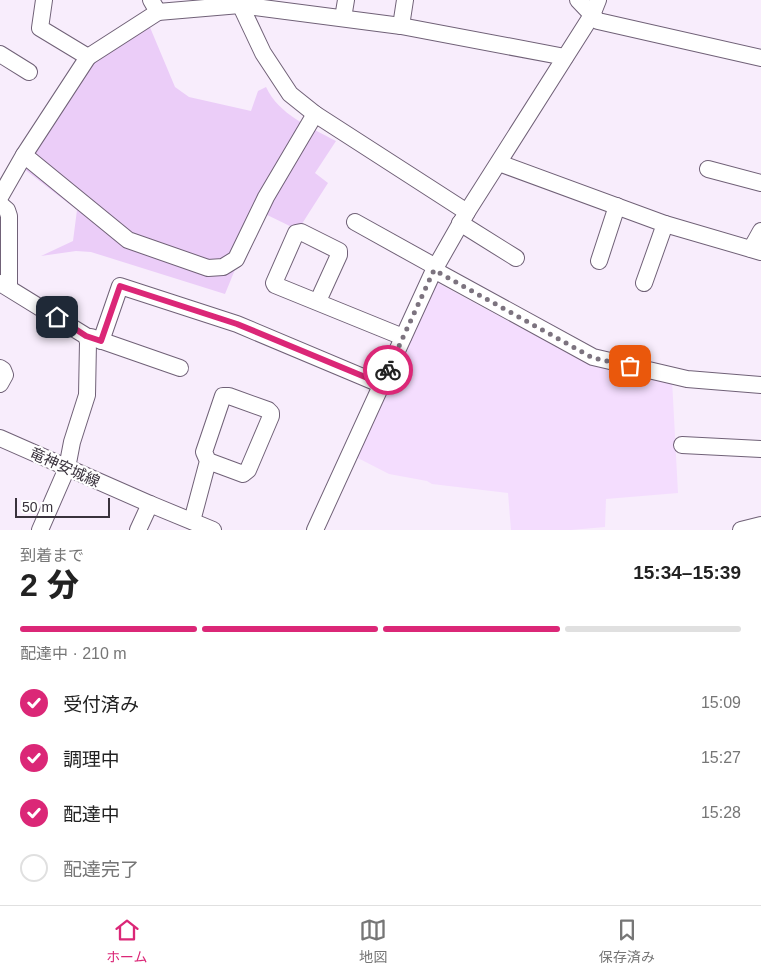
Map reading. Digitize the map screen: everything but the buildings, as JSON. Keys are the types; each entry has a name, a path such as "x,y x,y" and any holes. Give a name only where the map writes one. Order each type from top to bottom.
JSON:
{"street":[{"path":"44,0 40,28 88,58"},
{"path":"343,18 346,0"},
{"path":"401,26 405,0"},
{"path":"578,0 595,8"},
{"path":"239,3 263,53 290,94 315,114 464,217 516,258"},
{"path":"0,197 24,154 88,58 155,6 239,3 401,26 564,57"},
{"path":"315,530 435,268 464,217 595,8"},
{"path":"595,8 598,21 761,58"},
{"path":"0,54 29,72"},
{"path":"24,154 128,240 208,268 223,266 236,258 266,196 315,114"},
{"path":"498,163 665,224 756,251 761,231"},
{"path":"708,169 761,183"},
{"path":"0,204 7,210 10,216 4,285 94,338 180,368"},
{"path":"599,261 617,206"},
{"path":"355,222 593,358 687,378 761,385"},
{"path":"644,283 665,224"},
{"path":"318,301 339,255 339,251 301,232 296,233 274,283 275,285 402,337"},
{"path":"40,530 67,468 72,442 87,395 88,342 94,338 120,286 237,324 382,384"},
{"path":"0,368 5,374 0,384"},
{"path":"192,521 208,461 204,452 223,396 229,396 268,410 271,413 248,470 243,474 208,461"},
{"name":"竜神安城線","path":"0,438 213,530"},
{"path":"682,445 761,449"},
{"path":"138,530 150,504"},
{"path":"741,530 761,525"}],"shaded area":[{"path":"149,25 175,87 189,97 251,111 258,91 266,87 272,97 287,113 336,141 315,173 328,183 298,230 259,211 225,294 91,252 76,251 41,256 73,241 77,210 24,169 84,64"},
{"path":"434,281 564,351 601,367 672,380 678,493 606,499 605,527 571,530 511,530 508,493 432,484 427,481 389,474 352,455"}],"way so far":[{"path":"388,370 434,270 593,358 630,366"}],"route":[{"path":"57,317 86,336 101,341 120,286 237,324 382,384 388,370"}]}
